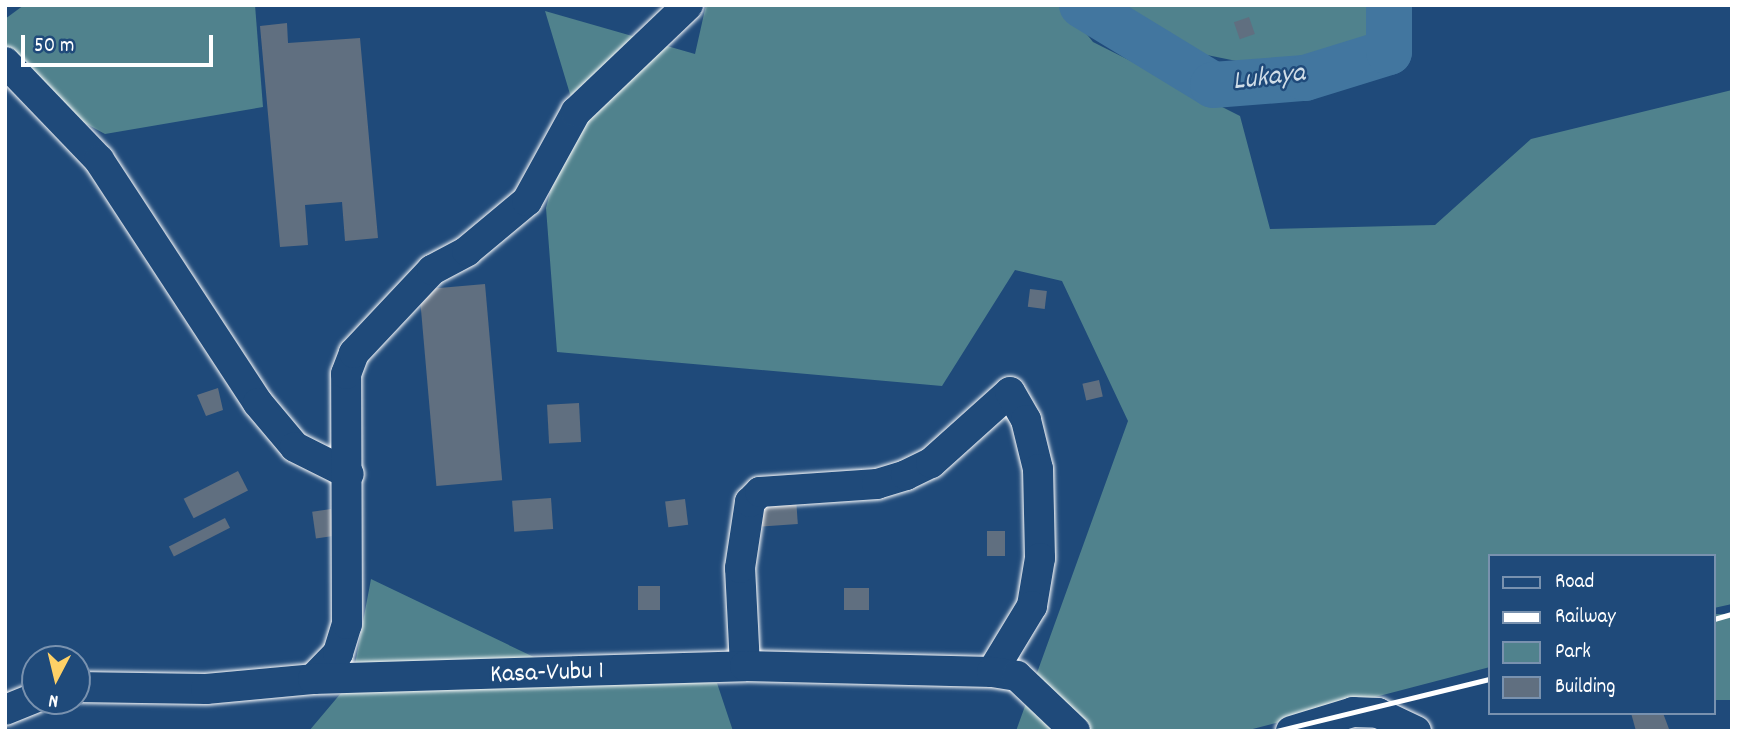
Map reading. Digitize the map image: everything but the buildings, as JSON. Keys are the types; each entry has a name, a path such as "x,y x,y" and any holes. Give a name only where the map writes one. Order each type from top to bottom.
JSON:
{"street":[{"path":"313,679 338,653 347,624 349,474 346,374 354,353 432,270 527,201 576,112 688,5"},
{"path":"5,62 99,160 258,403 295,447 349,474"},
{"path":"745,667 740,568 750,502 760,492 877,485 906,475 931,463 1010,392 1026,420 1038,469 1041,558 1032,607 1005,674 1075,731"},
{"name":"Kasa-Vubu 1","path":"91,687 206,689 313,679 745,667 1005,674"},
{"path":"1291,731 1353,712 1407,728"}],"green space":[{"path":"24,5 255,5 263,107 105,134 5,80 5,19"},
{"path":"706,5 1063,5 1093,42 1240,116 1270,229 1435,225 1531,139 1732,90 1732,604 1716,608 1716,554 1488,554 1488,668 1245,731 1016,731 1128,421 1062,281 1015,270 942,386 557,352 546,208 573,104 545,11 695,54"},
{"path":"1123,5 1381,5 1367,47 1328,64 1276,69 1202,54"},
{"path":"371,579 540,660 717,683 733,731 309,731 352,680"},
{"path":"1716,614 1732,614 1732,700 1716,700"}],"waterway":[{"name":"Lukaya","path":"1082,5 1213,85 1305,78 1389,52 1389,5"}],"railway":[{"path":"1716,618 1732,614"},
{"path":"1276,731 1488,679"}]}
